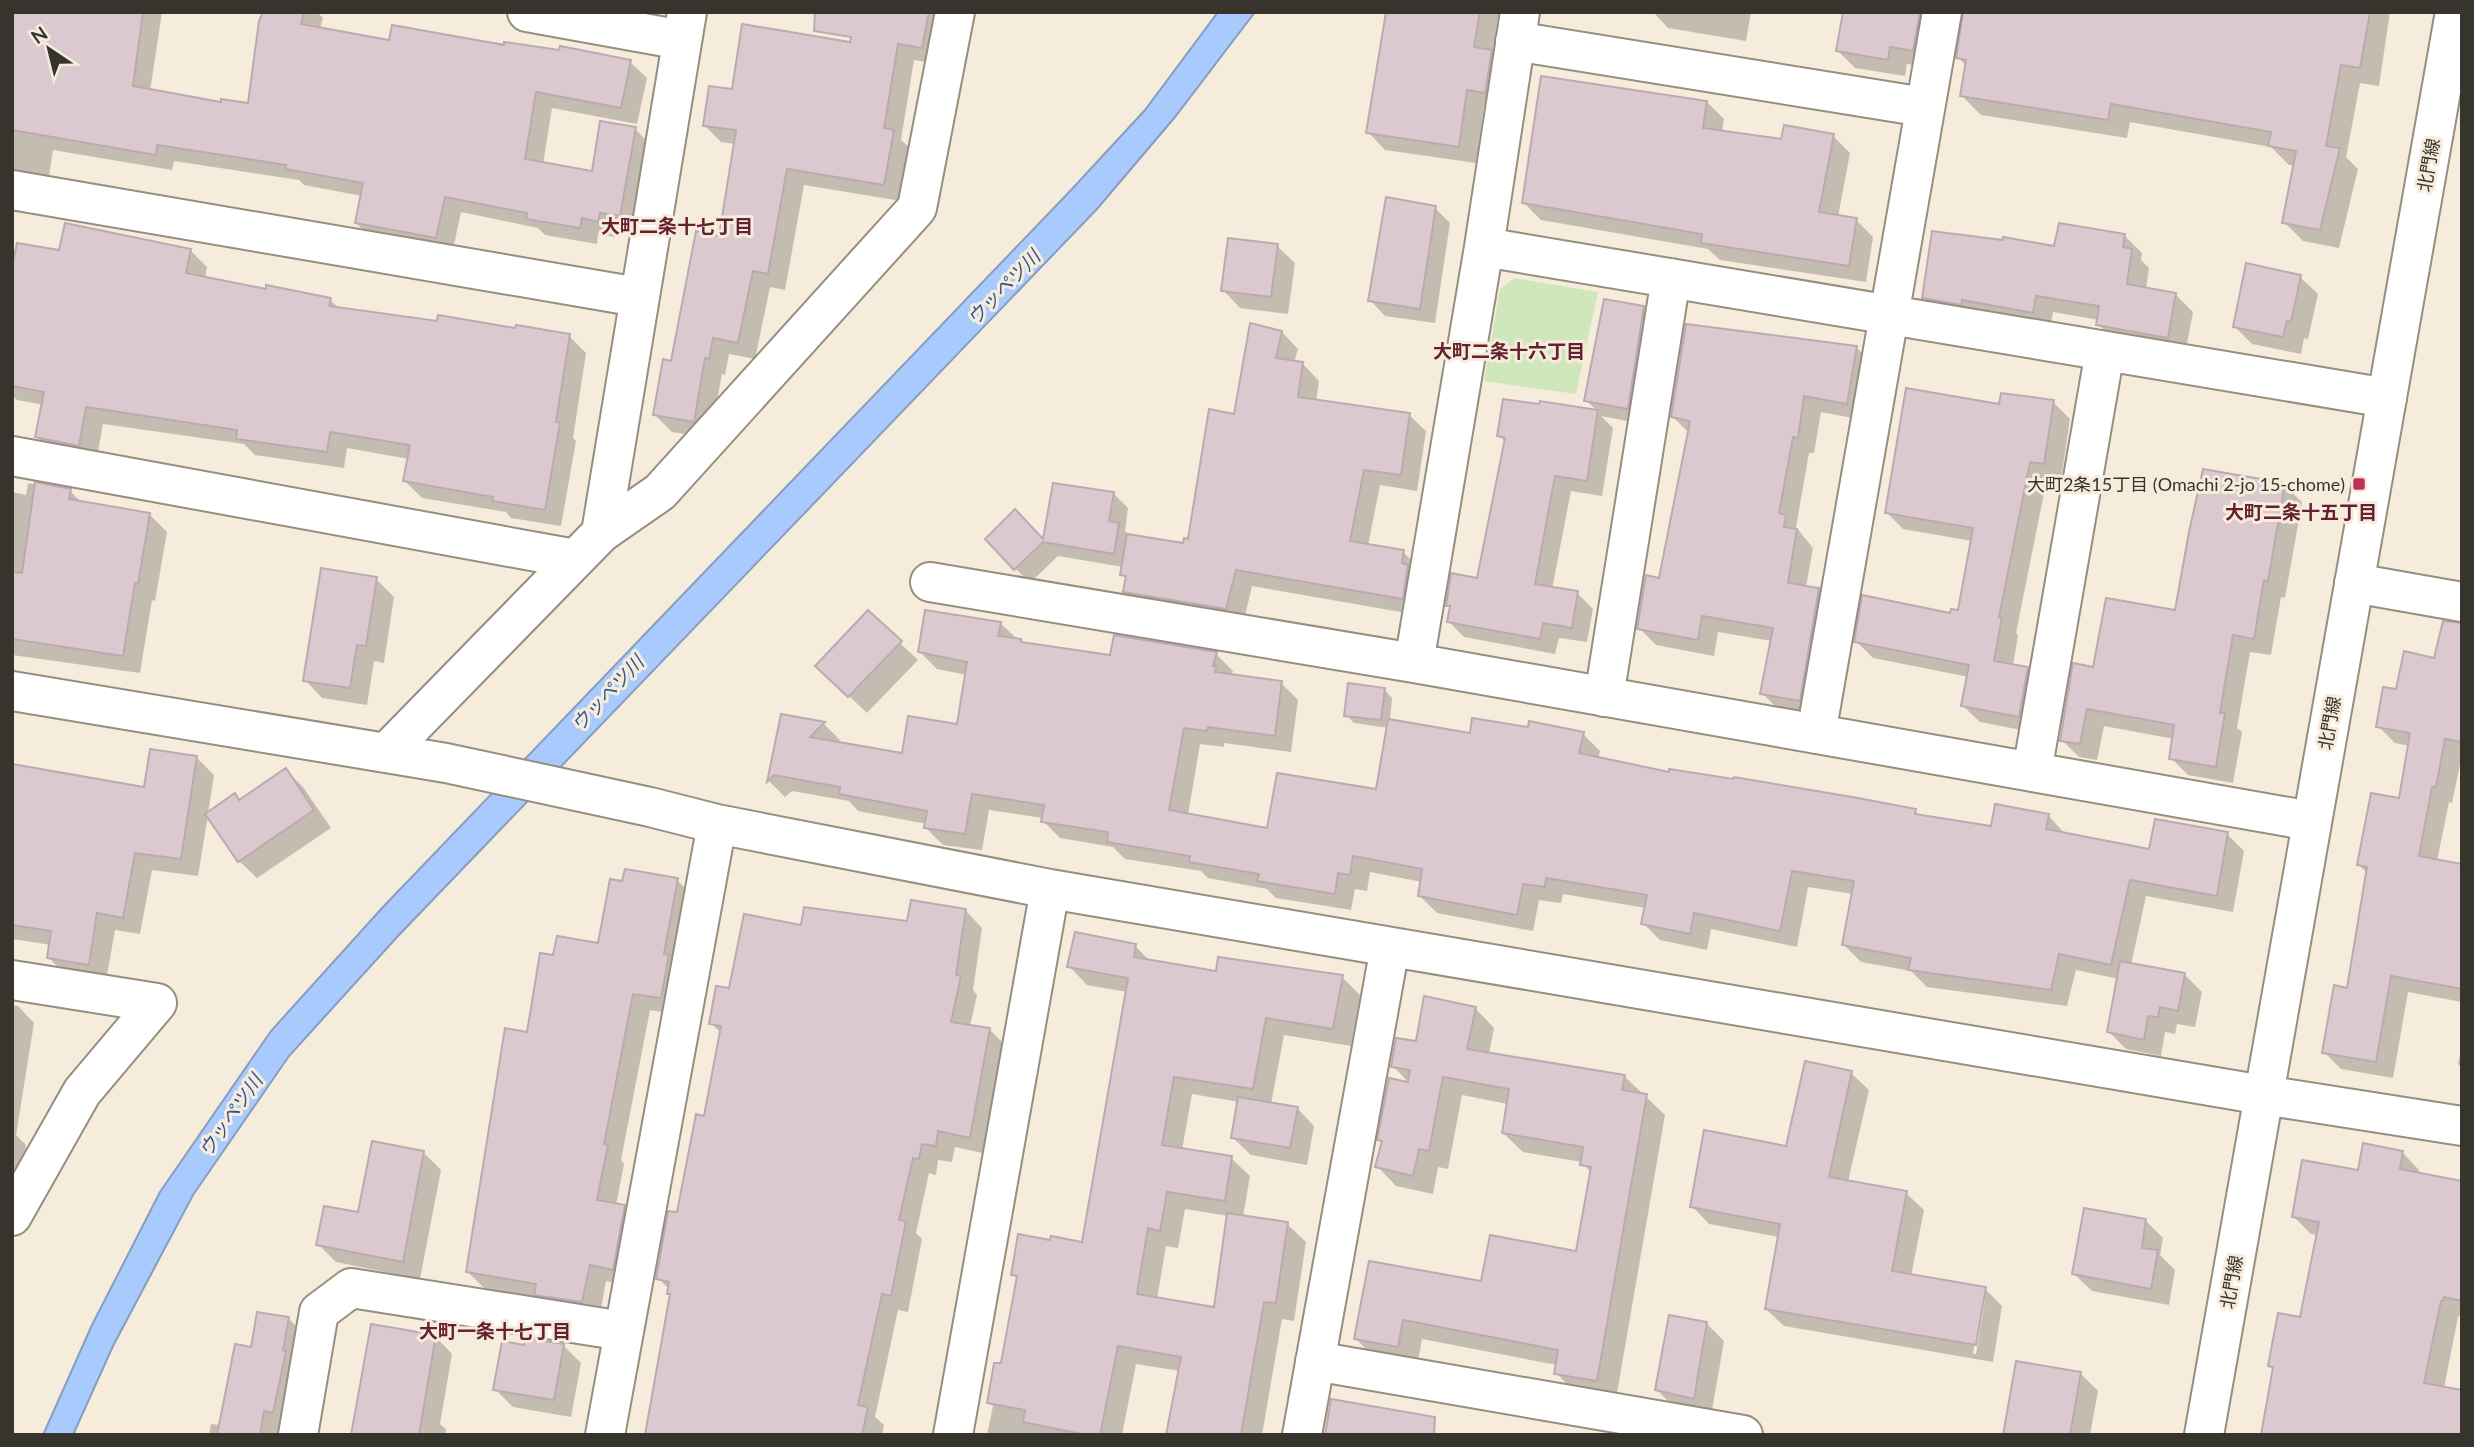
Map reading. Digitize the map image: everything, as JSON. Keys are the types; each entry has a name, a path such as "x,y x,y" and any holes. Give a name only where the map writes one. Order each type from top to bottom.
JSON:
{"street":[{"path":"527,12 685,26 638,297 588,546"},
{"path":"386,753 588,546 660,492 917,208 954,12"},
{"path":"1816,734 1942,12"},
{"name":"北門線","path":"2204,1435 2455,12"},
{"path":"1414,663 1518,26 1924,107"},
{"path":"12,190 638,297"},
{"path":"1484,247 2387,398"},
{"path":"1604,696 1671,278"},
{"path":"2032,772 2105,351"},
{"path":"12,456 588,546"},
{"path":"930,582 1414,663 2312,821"},
{"path":"2354,583 2462,602"},
{"path":"12,691 446,763 717,824 1050,889 2263,1095 2462,1126"},
{"path":"605,1435 717,824"},
{"path":"953,1435 1050,889"},
{"path":"1302,1435 1390,947"},
{"path":"12,979 157,1003 82,1092 12,1216"},
{"path":"298,1435 319,1312 351,1288 622,1331"},
{"path":"1315,1361 1743,1435"}],"green space":[{"path":"1514,278 1598,292 1576,394 1484,381 1500,289"}],"water":[{"name":"ウッペツ川","path":"1218,12 1255,12 1175,117 1097,209 398,936 289,1056 193,1195 113,1346 73,1435 43,1435 92,1325 160,1192 271,1031 383,907 1072,189 1145,110"}],"building":[{"path":"12,12 143,12 133,86 221,102 221,99 248,103 259,21 263,12 304,12 301,24 389,40 392,25 504,45 504,42 559,50 560,46 631,60 621,108 536,92 525,159 592,171 600,121 636,127 620,216 600,213 598,222 582,218 580,228 526,219 527,213 445,197 436,238 355,223 363,183 285,169 286,165 157,145 156,155 12,130"},
{"path":"815,12 929,12 922,48 898,44 884,128 894,130 884,185 787,169 768,274 753,271 738,343 713,338 709,359 705,358 694,422 653,415 663,359 671,361 696,231 719,236 736,130 703,126 709,86 732,89 742,24 850,42 851,37 814,31"},
{"path":"1386,12 1480,12 1474,47 1492,50 1485,93 1467,90 1459,147 1366,133"},
{"path":"1843,12 1920,12 1913,51 1890,47 1888,60 1836,51"},
{"path":"1963,12 2370,12 2360,68 2341,65 2326,146 2340,148 2320,230 2282,223 2296,151 2268,146 2271,132 2111,104 2108,120 1960,96 1966,60 1956,58"},
{"path":"1541,76 1707,101 1703,128 1781,139 1784,125 1834,134 1819,212 1857,218 1849,266 1701,243 1702,234 1522,203"},
{"path":"1386,197 1436,206 1420,309 1368,301"},
{"path":"65,223 191,249 186,273 266,289 266,285 331,298 329,306 437,321 438,315 570,334 556,422 560,423 545,510 492,501 493,497 403,481 410,445 330,432 327,452 236,439 237,430 86,407 79,446 35,437 44,392 12,386 12,267 17,243 59,250"},
{"path":"2059,223 2125,234 2123,247 2132,249 2127,284 2176,293 2168,338 2096,325 2099,306 2036,296 2033,313 1962,300 1961,305 1922,298 1932,231 2003,240 2003,237 2054,246"},
{"path":"1228,238 1278,244 1271,297 1221,291"},
{"path":"2246,263 2301,275 2291,322 2287,321 2283,337 2233,327"},
{"path":"1604,299 1644,306 1628,409 1584,401"},
{"path":"1250,323 1282,331 1276,358 1303,362 1298,397 1410,413 1401,475 1364,470 1350,541 1404,550 1402,563 1408,565 1403,599 1236,570 1226,609 1123,592 1126,576 1120,575 1127,534 1183,543 1184,538 1188,539 1209,409 1234,414"},
{"path":"1686,324 1857,346 1847,404 1804,396 1798,438 1793,437 1779,513 1786,515 1784,527 1797,529 1788,583 1819,588 1800,701 1760,694 1773,628 1702,616 1698,640 1637,629 1646,575 1659,578 1690,421 1671,417"},
{"path":"1906,388 1999,404 2001,393 2054,400 2044,464 2030,462 1999,617 2002,617 1994,661 2028,667 2019,717 1961,706 1969,665 1854,642 1862,595 1950,613 1951,609 1958,610 1973,528 1885,513"},
{"path":"1503,399 1539,404 1540,401 1598,410 1587,481 1555,476 1535,584 1578,591 1572,628 1543,623 1540,639 1447,622 1450,606 1446,606 1451,573 1477,578 1505,438 1497,436"},
{"path":"2203,469 2285,483 2268,581 2264,580 2254,639 2233,635 2220,713 2225,713 2216,767 2169,759 2174,725 2087,709 2080,744 2060,741 2073,663 2093,667 2106,598 2175,610"},
{"path":"35,482 71,489 69,499 150,513 123,656 12,639 12,572 22,573"},
{"path":"1053,483 1114,492 1109,521 1119,523 1114,554 1043,542 1014,570 985,539 1015,509 1043,539"},
{"path":"321,568 377,577 366,646 357,645 350,688 303,681"},
{"path":"868,610 902,641 848,697 815,666"},
{"path":"925,610 1001,622 998,636 1021,639 1021,642 1110,655 1114,635 1217,652 1213,666 1216,666 1215,672 1282,681 1275,736 1208,727 1207,731 1184,728 1169,810 1267,828 1277,773 1376,789 1388,719 1470,733 1472,718 1528,727 1529,721 1584,732 1579,753 1669,772 1669,769 1733,779 1734,777 1858,798 1916,809 1915,814 1991,826 1995,804 2049,814 2046,829 2149,849 2155,819 2228,832 2217,896 2130,880 2111,965 2059,954 2051,990 1908,970 1911,958 1842,945 1854,881 1792,871 1780,931 1694,913 1690,934 1641,924 1647,895 1546,878 1545,887 1523,884 1517,915 1418,896 1422,869 1353,856 1350,875 1338,873 1335,894 1257,881 1259,874 1189,862 1190,856 1107,842 1108,832 1041,822 1044,805 972,794 965,834 924,828 927,811 839,794 840,787 774,775 767,782 781,714 825,722 810,737 902,753 908,716 957,724 967,662 918,652"},
{"path":"2443,621 2462,623 2462,742 2445,739 2436,787 2432,787 2419,856 2462,864 2462,989 2391,976 2376,1062 2322,1053 2334,985 2347,988 2367,867 2357,865 2371,793 2399,798 2410,733 2376,727 2383,687 2396,689 2404,651 2434,658"},
{"path":"1348,683 1385,688 1381,720 1344,716"},
{"path":"150,749 197,756 181,859 135,853 123,918 97,913 89,965 47,958 51,931 12,925 12,764 144,787"},
{"path":"286,768 314,810 238,862 205,814 235,793 239,800"},
{"path":"625,869 678,878 664,954 669,955 661,998 633,994 604,1144 608,1145 597,1200 625,1205 613,1270 590,1265 582,1302 534,1295 536,1284 466,1272 505,1028 527,1032 540,953 553,955 557,936 598,943 610,879 622,881"},
{"path":"911,900 966,909 956,975 961,976 951,1022 990,1028 970,1138 938,1131 936,1146 922,1144 919,1159 913,1158 899,1220 906,1221 891,1296 882,1294 858,1405 868,1407 862,1435 645,1435 670,1294 667,1294 669,1282 656,1279 668,1211 677,1212 696,1114 704,1116 721,1026 709,1024 716,986 729,988 744,914 801,925 804,907 907,921"},
{"path":"1075,932 1136,944 1134,957 1216,971 1218,957 1343,975 1333,1029 1266,1018 1253,1089 1174,1077 1162,1145 1232,1156 1225,1201 1167,1192 1160,1231 1148,1228 1137,1294 1214,1307 1227,1213 1288,1222 1276,1303 1264,1302 1241,1435 1166,1435 1181,1357 1118,1346 1100,1435 1086,1435 1023,1422 1025,1410 987,1403 994,1363 1001,1363 1017,1276 1011,1275 1018,1234 1050,1240 1051,1236 1082,1242 1128,978 1067,967"},
{"path":"2120,961 2185,973 2178,1011 2160,1007 2158,1017 2148,1016 2144,1040 2107,1032"},
{"path":"1424,996 1476,1007 1467,1049 1625,1075 1622,1090 1647,1094 1597,1381 1554,1374 1558,1350 1403,1320 1398,1347 1354,1339 1369,1261 1481,1281 1490,1235 1576,1251 1591,1167 1580,1165 1583,1147 1502,1133 1509,1089 1443,1077 1429,1151 1419,1149 1413,1176 1375,1167 1382,1141 1377,1140 1389,1078 1408,1082 1410,1070 1391,1067 1396,1038 1416,1041"},
{"path":"1805,1061 1852,1071 1829,1177 1907,1191 1892,1271 1986,1287 1976,1345 1765,1309 1780,1224 1690,1207 1704,1130 1786,1146"},
{"path":"1238,1097 1298,1107 1290,1148 1231,1138"},
{"path":"372,1141 424,1151 403,1262 316,1245 324,1206 358,1212"},
{"path":"2363,1143 2403,1151 2400,1169 2462,1181 2462,1301 2444,1297 2441,1301 2424,1383 2462,1390 2462,1435 2261,1435 2273,1367 2268,1366 2278,1313 2300,1317 2319,1222 2292,1217 2302,1160 2358,1170"},
{"path":"2084,1208 2146,1219 2142,1248 2158,1250 2151,1289 2072,1274"},
{"path":"257,1312 289,1317 283,1350 286,1351 273,1413 264,1411 260,1435 217,1435 235,1344 251,1347"},
{"path":"1669,1315 1707,1322 1694,1399 1655,1390"},
{"path":"371,1324 436,1335 419,1435 351,1435"},
{"path":"525,1338 564,1344 554,1400 493,1390 502,1341 524,1345"},
{"path":"2016,1361 2081,1372 2070,1435 2003,1435"},
{"path":"1331,1399 1435,1417 1434,1435 1325,1435"}],"place":[{"name":"大町2条15丁目 (Omachi 2-jo 15-chome)","path":"2359,484"}],"district":[{"name":"大町二条十七丁目","path":"677,225"},
{"name":"大町二条十六丁目","path":"1509,350"},
{"name":"大町二条十五丁目","path":"2301,511"},
{"name":"大町一条十七丁目","path":"495,1330"}]}
